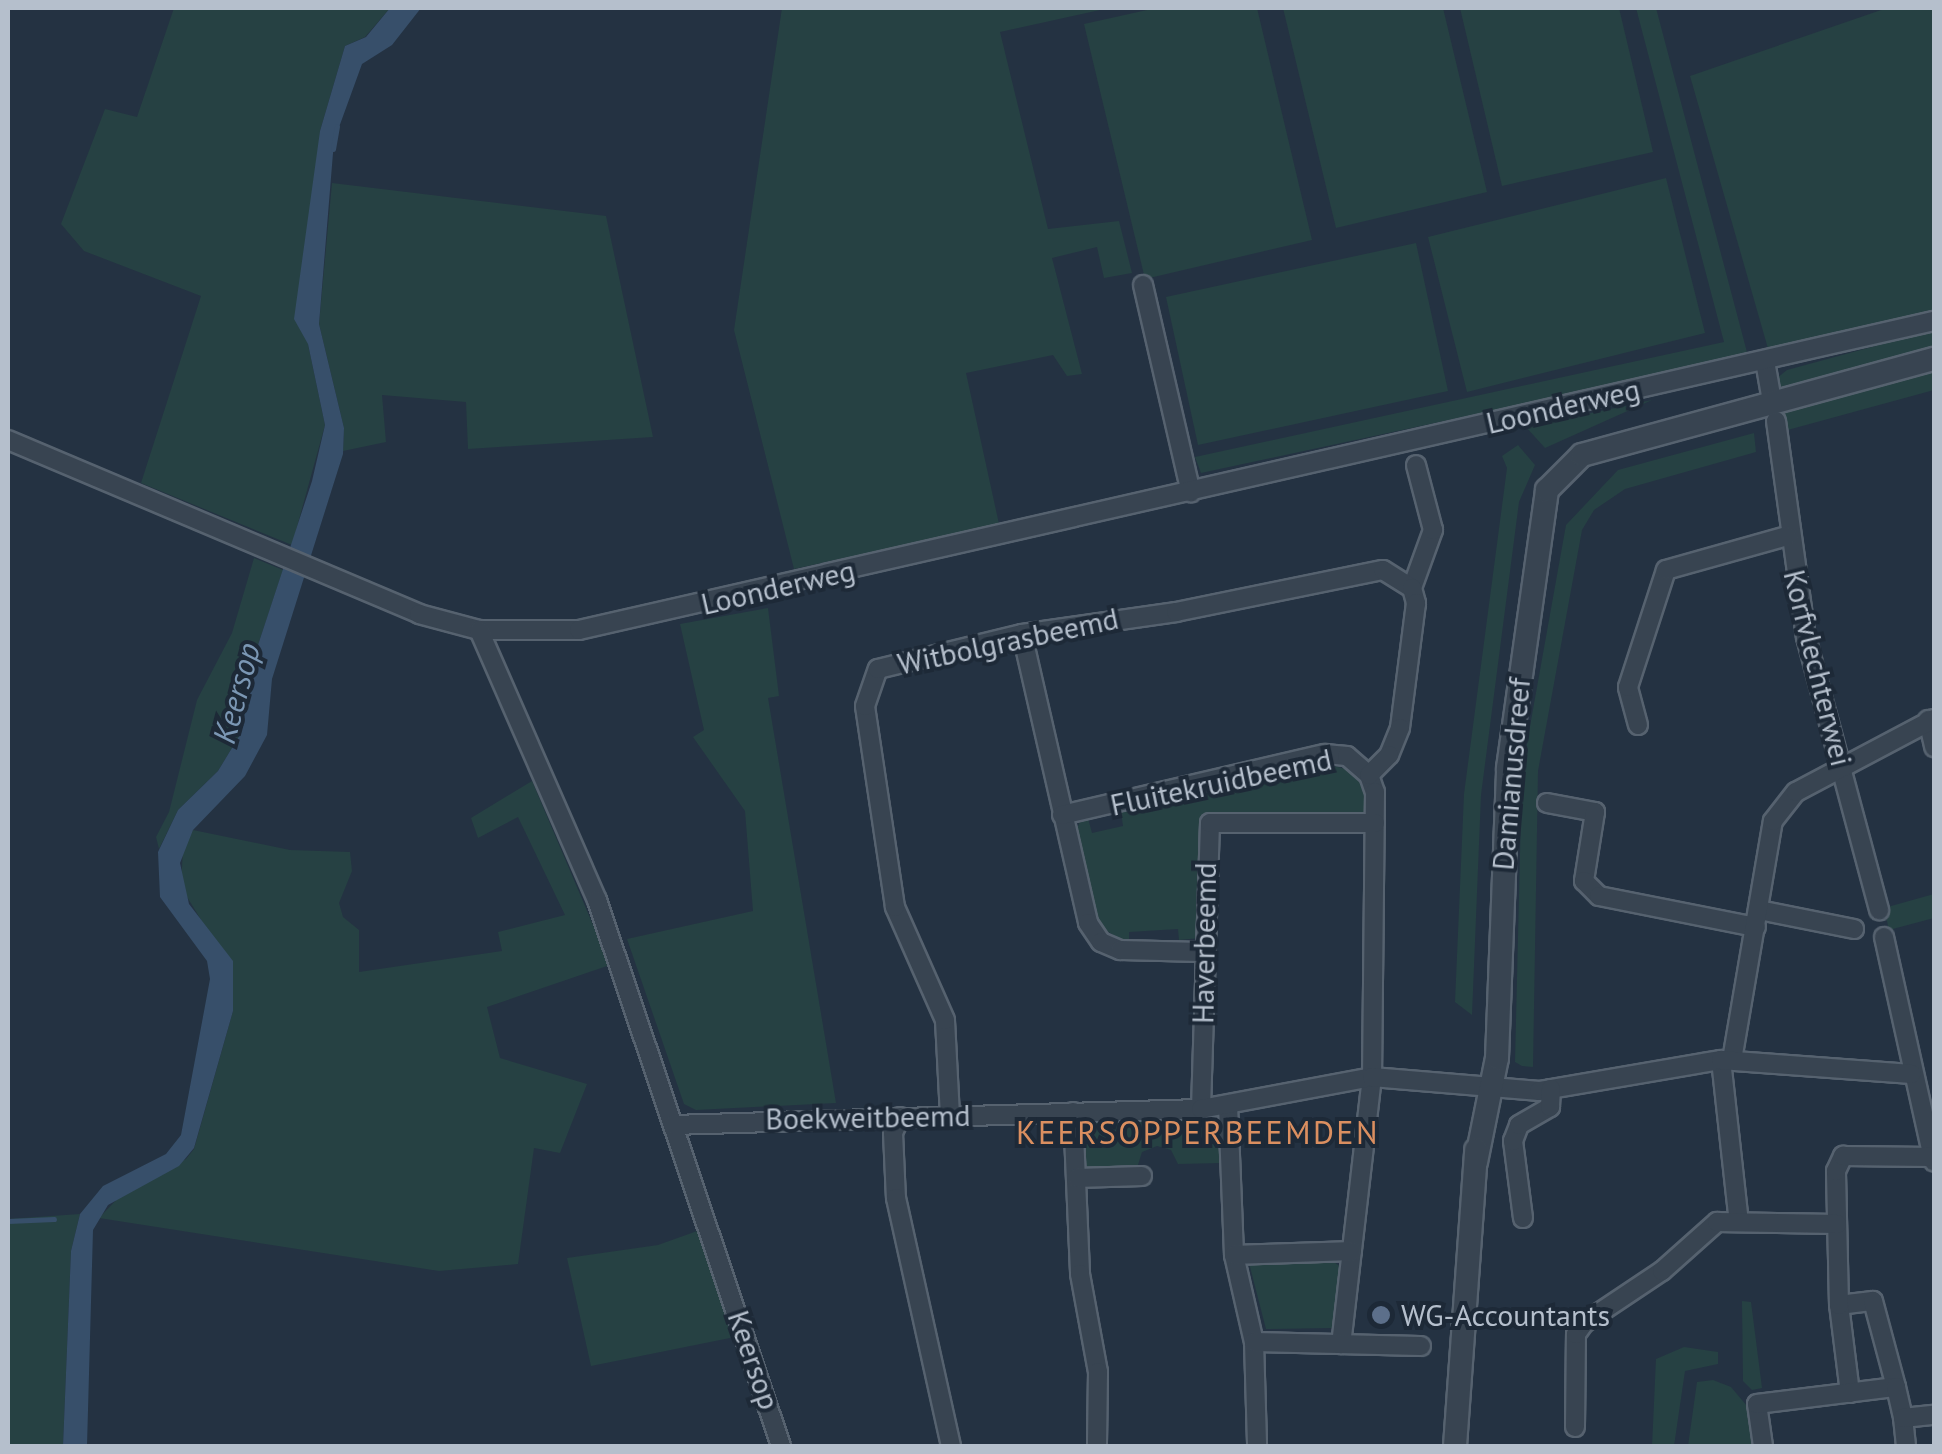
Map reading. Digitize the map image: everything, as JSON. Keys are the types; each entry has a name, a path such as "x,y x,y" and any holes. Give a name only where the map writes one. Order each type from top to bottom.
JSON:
{"street":[{"path":"1143,285 1191,493"},
{"name":"Loonderweg","path":"478,630 579,630 1934,320"},
{"name":"Damianusdreef","path":"1455,1446 1476,1162 1496,1030 1508,768 1544,520 1600,452 1774,411 1934,359"},
{"name":"Korfvlechterwei","path":"1765,361 1787,536 1806,637 1879,910"},
{"path":"8,440 316,573 478,630"},
{"path":"1369,775 1389,754 1400,728 1416,603 1412,588 1432,530 1416,465"},
{"path":"1638,725 1628,688 1666,570 1787,536"},
{"name":"Witbolgrasbeemd","path":"950,1116 945,1020 895,907 865,706 878,669 1022,634 1176,612 1360,572 1383,570 1412,588"},
{"name":"Keersop","path":"478,630 597,900 781,1446"},
{"path":"1022,634 1088,924 1101,942 1120,950 1202,952"},
{"path":"1740,1222 1726,1060 1774,821 1796,792 1931,719 1934,747"},
{"name":"Fluitekruidbeemd","path":"1062,815 1325,754 1348,756 1369,775 1375,823 1372,1076 1341,1344"},
{"path":"1547,804 1595,812 1584,881 1598,896 1854,929"},
{"name":"Haverbeemd","path":"1201,1108 1202,952 1210,823 1375,823"},
{"path":"1850,1393 1839,1305 1836,1171 1843,1156 1934,1160 1928,1102 1912,1074 1884,937"},
{"name":"Boekweitbeemd","path":"673,1125 1201,1108 1228,1106 1372,1076 1486,1087 1550,1088 1726,1060 1912,1074"},
{"path":"1523,1218 1513,1142 1519,1125 1550,1106 1550,1088"},
{"path":"1228,1106 1234,1256 1254,1342 1257,1446"},
{"path":"1073,1112 1080,1274 1098,1372 1098,1446"},
{"path":"900,1116 893,1132 896,1198 951,1446"},
{"path":"1077,1178 1142,1176"},
{"path":"1576,1427 1576,1334 1584,1323 1662,1271 1717,1222 1837,1224"},
{"path":"1234,1256 1352,1251"},
{"path":"1839,1305 1874,1301 1903,1418 1906,1446"},
{"path":"1254,1342 1421,1346"},
{"path":"1763,1446 1757,1404 1896,1387"},
{"path":"1903,1418 1934,1415"}],"green space":[{"path":"174,8 390,8 365,37 345,46 320,131 308,344 325,425 292,545 141,483 201,296 84,251 61,224 105,109 137,117"},
{"path":"782,8 1109,8 1000,32 1048,229 1119,221 1132,273 1104,278 1097,247 1052,258 1082,374 1067,376 1053,355 966,373 999,524 794,569 734,330"},
{"path":"1156,8 1257,8 1312,240 1145,279 1084,24"},
{"path":"1283,8 1443,8 1487,192 1336,228"},
{"path":"1460,8 1619,8 1653,152 1502,186"},
{"path":"1636,8 1656,8 1748,356 1201,473 1195,457 1724,342"},
{"path":"1887,8 1934,8 1934,311 1769,352 1690,76"},
{"path":"1666,178 1705,333 1467,392 1428,237"},
{"path":"332,183 606,216 653,437 468,449 466,402 382,395 386,442 343,451 344,428 319,324"},
{"path":"1416,243 1448,391 1198,445 1166,297"},
{"path":"1934,330 1934,349 1778,389 1777,378 1787,370"},
{"path":"1934,368 1934,390 1784,431 1781,410"},
{"path":"1652,400 1545,448 1526,427"},
{"path":"1754,433 1756,452 1625,489 1594,510 1582,530 1538,771 1533,1067 1522,1066 1515,1062 1522,771 1566,525 1618,470"},
{"path":"1518,445 1535,465 1519,502 1481,795 1472,1015 1455,1002 1464,794 1507,468 1502,456"},
{"path":"254,558 283,570 258,645 241,733 218,771 178,810 159,849 156,837 169,812 197,700 232,633"},
{"path":"768,608 779,696 768,698 836,1103 696,1110 684,1104 627,939 753,911 745,811 693,737 704,730 680,624"},
{"path":"1326,764 1354,771 1362,781 1368,793 1365,816 1204,818 1196,920 1200,938 1179,940 1178,929 1129,932 1129,944 1100,927 1076,831 1081,819 1088,818 1092,833 1123,826 1121,812"},
{"path":"532,781 610,965 487,1007 500,1058 587,1084 560,1153 534,1148 518,1264 439,1271 99,1218 121,1195 186,1159 194,1149 233,1011 203,923 181,887 183,848 193,830 290,850 350,852 352,871 339,903 343,917 359,930 359,972 502,951 498,932 565,915 518,817 478,838 471,818"},
{"path":"1934,894 1934,918 1889,930 1884,908"},
{"path":"1212,1114 1221,1128 1222,1163 1178,1164 1171,1150 1157,1146 1142,1152 1137,1168 1086,1167 1086,1119"},
{"path":"80,1214 71,1251 63,1446 8,1446 8,1219"},
{"path":"700,1230 735,1337 591,1366 567,1258 658,1245"},
{"path":"1330,1259 1342,1268 1334,1328 1266,1329 1249,1263"},
{"path":"1742,1301 1751,1302 1762,1388 1752,1390 1743,1381"},
{"path":"1684,1347 1718,1352 1718,1364 1685,1371 1674,1446 1652,1446 1656,1359"},
{"path":"1713,1380 1731,1387 1747,1406 1753,1446 1688,1446 1697,1382"}],"water":[{"path":"390,8 421,8 392,45 362,64 334,141 319,324 344,428 343,454 272,679 267,735 245,776 193,830 180,863 189,904 233,961 233,1011 194,1148 179,1166 108,1205 93,1230 87,1446 63,1446 71,1251 80,1214 103,1186 166,1154 181,1135 210,979 207,961 160,897 158,852 178,810 218,771 241,733 258,645 312,481 325,425 308,344 294,319 320,131 345,46 366,37"}],"waterway":[{"name":"Keersop","path":"333,149 337,126"},
{"path":"8,1221 54,1219"}],"place":[{"name":"WG-Accountants","path":"1381,1315"}],"district":[{"name":"KEERSOPPERBEEMDEN","path":"1198,1132"}]}
